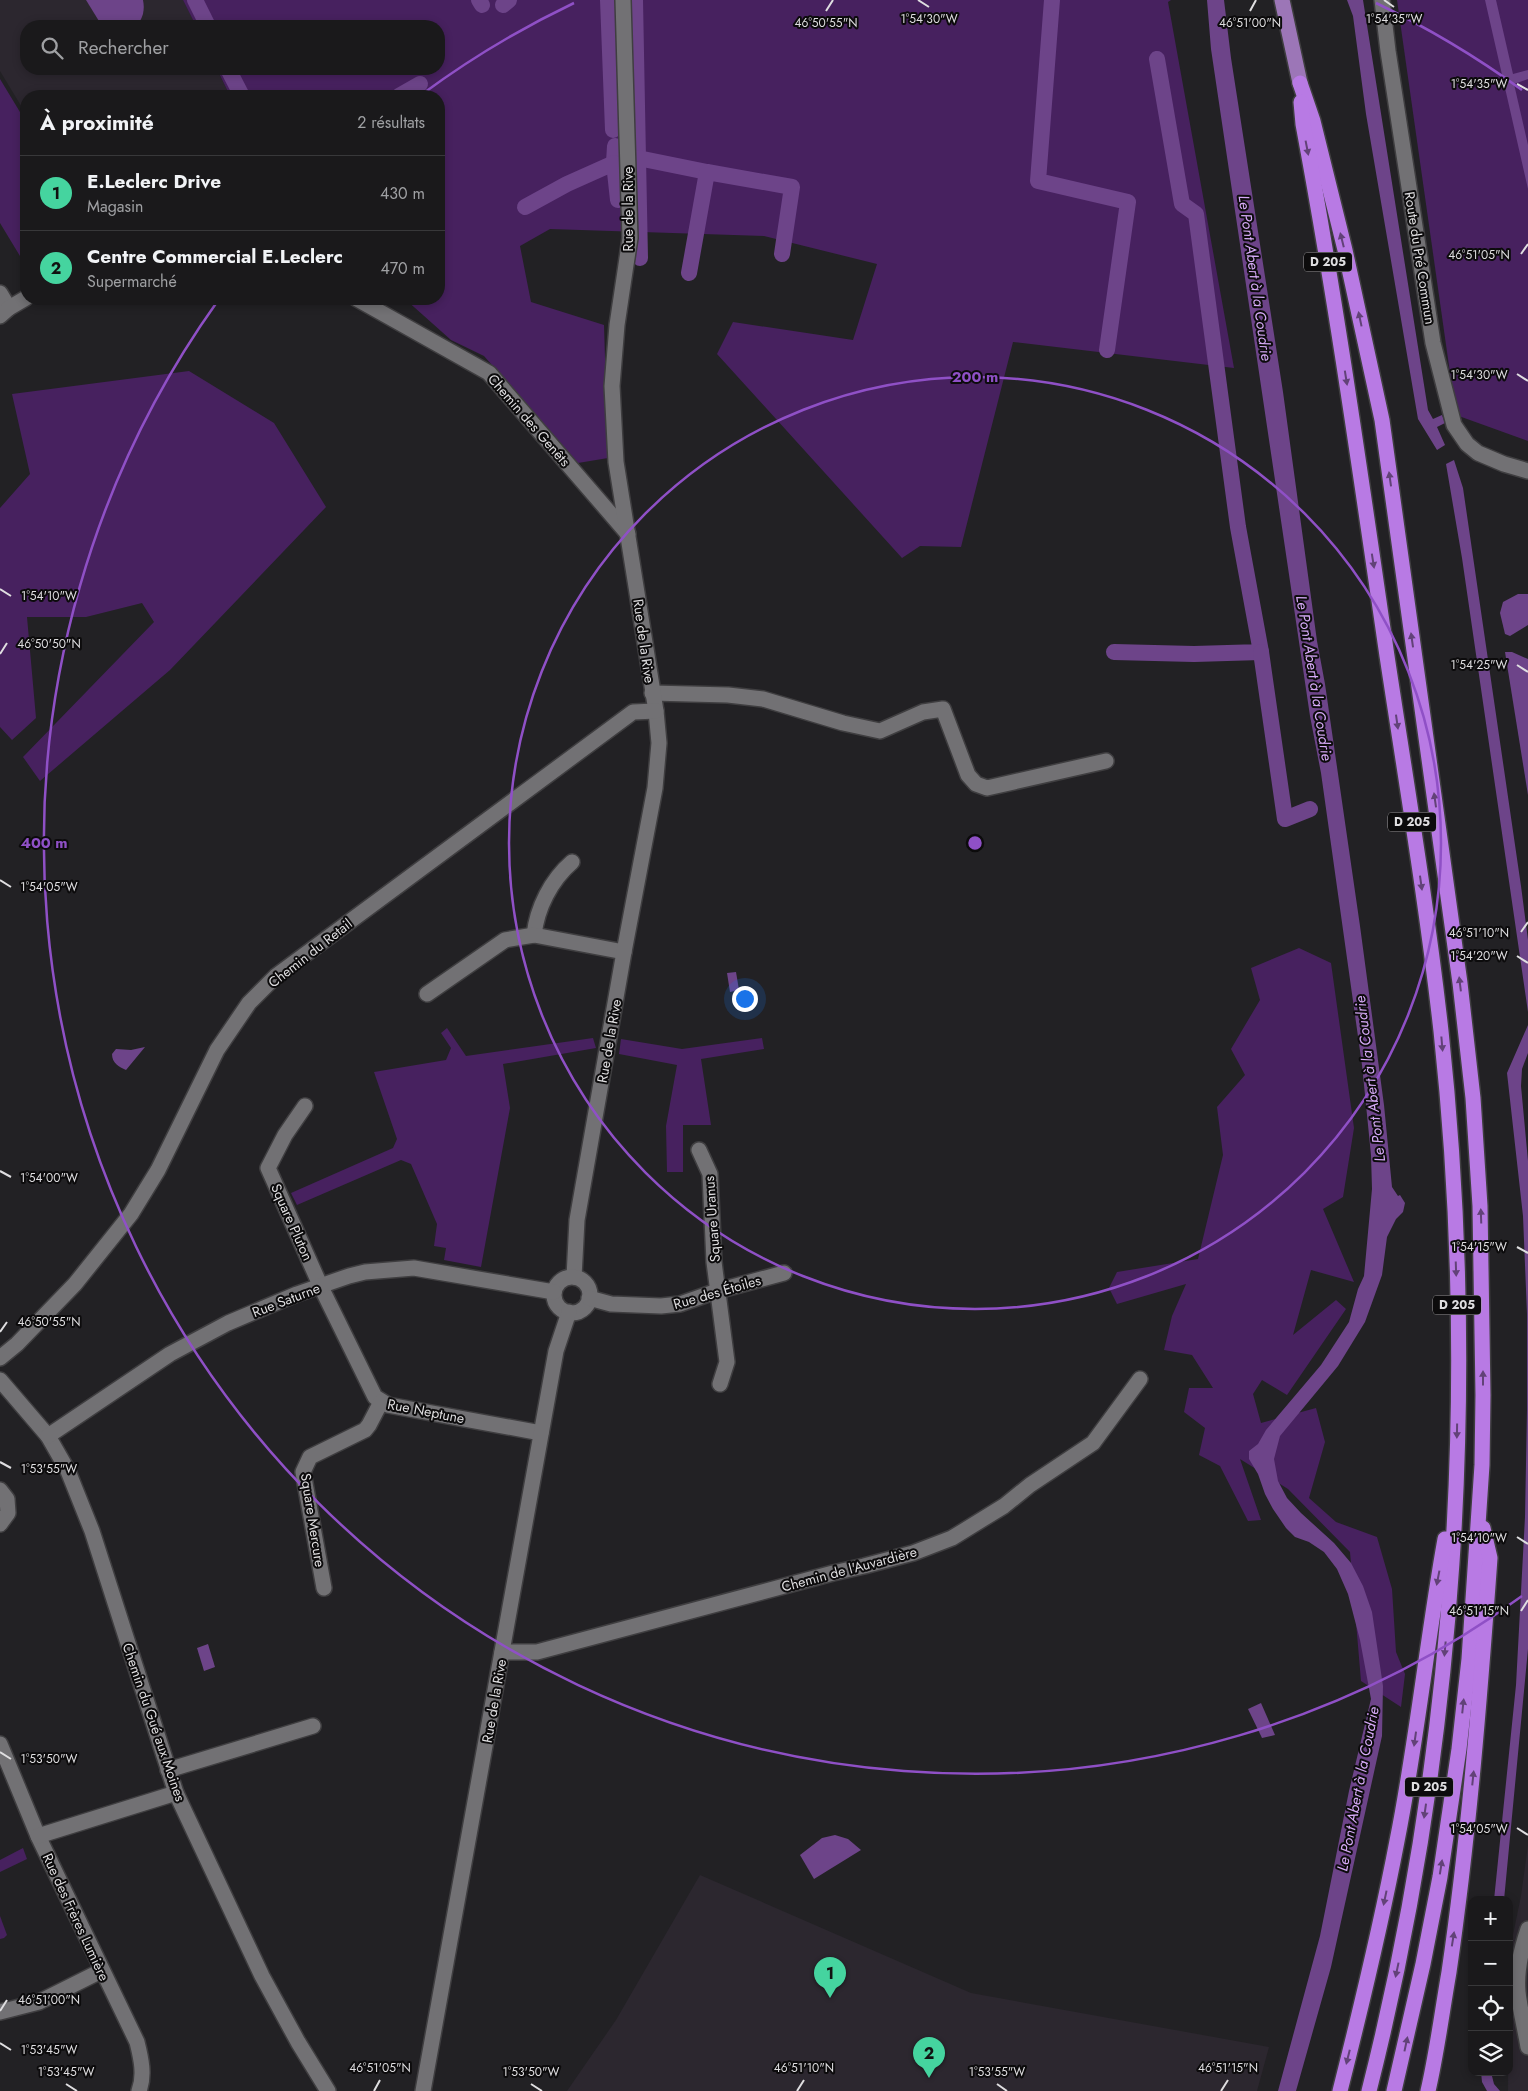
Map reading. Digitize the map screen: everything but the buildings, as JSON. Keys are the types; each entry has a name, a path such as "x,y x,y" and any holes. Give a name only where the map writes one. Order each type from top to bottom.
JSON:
{"highway":[{"name":"D 205","path":"1300,83 1302,124 1328,257 1423,898 1441,1032 1450,1142 1457,1290 1456,1478 1444,1657 1426,1806 1399,1960 1369,2091"},
{"name":"D 205","path":"1300,83 1313,121 1345,250 1382,420 1460,983 1473,1098 1480,1206 1483,1395 1479,1514 1469,1658 1449,1817 1423,1964 1394,2091"},
{"path":"1340,2091 1367,1983 1397,1840 1414,1746 1433,1603 1456,1478"},
{"path":"1428,2091 1435,2060 1457,1917 1475,1757 1490,1558 1479,1514"}],"main road":[{"name":"D 205","path":"1282,0 1300,83"}],"street":[{"name":"Rue de la Rive","path":"574,1277 577,1220 655,788 659,743 656,710 616,462 612,386 617,325 630,238 623,0"},
{"name":"Route du Pré Commun","path":"1382,0 1388,51 1433,343 1449,408 1460,435 1478,453 1504,464 1528,470"},
{"path":"0,294 4,312 20,302"},
{"name":"Chemin des Genêts","path":"368,305 489,373 628,535"},
{"path":"652,693 728,695 763,699 843,723 880,730 923,712 943,709 968,774 976,784 987,788 1106,761"},
{"name":"Chemin du Retail","path":"0,1358 17,1344 75,1284 131,1214 158,1170 217,1050 249,1003 276,976 633,712 656,710"},
{"path":"534,935 536,916 559,873 572,862"},
{"path":"427,994 505,940 534,935 624,952"},
{"name":"Square Pluton","path":"305,1106 285,1135 268,1168 321,1287"},
{"name":"Square Uranus","path":"699,1150 710,1174 714,1262 728,1362 720,1384"},
{"name":"Rue Saturne","path":"48,1436 170,1354 228,1323 297,1294 349,1276 364,1272 414,1268 554,1292"},
{"name":"Rue des Étoiles","path":"589,1298 612,1304 661,1306 680,1304 717,1291 784,1273"},
{"path":"574,1277 586,1284 589,1298 580,1311 569,1312 559,1307 554,1298 554,1292 561,1280 574,1277"},
{"name":"Rue Neptune","path":"321,1287 370,1389 381,1402 541,1433"},
{"name":"Rue de la Rive","path":"423,2091 556,1351 569,1312"},
{"name":"Chemin de l'Auvardière","path":"502,1652 537,1652 864,1566 913,1552 952,1538 1004,1506 1030,1485 1094,1443 1140,1378"},
{"name":"Chemin du Gué aux Moines","path":"0,1380 48,1436 78,1494 92,1531 176,1793 262,1976 298,2042 328,2091"},
{"name":"Square Mercure","path":"324,1588 302,1472 310,1457 365,1430 381,1402"},
{"path":"0,1490 7,1499 8,1513 0,1524"},
{"path":"168,1770 314,1726"},
{"name":"Rue des Frères Lumière","path":"0,1744 38,1836 101,1971 137,2042 142,2076 139,2091"},
{"path":"38,1836 176,1793"},
{"path":"1528,1929 1520,1953 1518,1993 1528,2047"},
{"path":"0,2012 39,2002 101,1971"}],"shaded area":[{"path":"0,0 183,0 193,20 20,20 20,75 220,75 227,90 20,90 20,104 0,71"},
{"path":"183,0 1171,0 1168,2 1234,368 1013,342 961,547 920,546 902,558 717,354 733,322 853,340 877,264 764,236 550,229 520,246 531,302 604,325 608,458 578,463 484,356 451,340 412,305 445,305 445,90 227,90 220,75 445,75 445,20 193,20"},
{"path":"1397,0 1528,0 1528,441 1456,415"},
{"path":"0,79 20,112 20,256 0,223"},
{"path":"189,371 274,423 326,507 170,670 40,781 23,757 154,622 142,603 86,617 27,617 36,718 12,740 0,727 0,508 30,474 12,394"},
{"path":"1299,948 1331,963 1354,1128 1343,1197 1323,1209 1354,1282 1311,1270 1293,1335 1336,1300 1346,1309 1287,1395 1262,1380 1253,1394 1261,1423 1316,1408 1325,1442 1309,1498 1336,1522 1377,1537 1392,1589 1396,1652 1405,1674 1401,1707 1361,1681 1350,1552 1288,1489 1240,1459 1261,1520 1248,1521 1220,1466 1199,1455 1205,1428 1184,1412 1189,1388 1213,1388 1192,1355 1164,1350 1172,1316 1186,1284 1117,1304 1109,1288 1117,1272 1198,1259 1223,1155 1217,1107 1245,1075 1231,1049 1260,1000 1251,968"},
{"path":"447,1028 466,1056 593,1038 596,1048 503,1064 510,1108 481,1267 444,1260 446,1248 434,1246 437,1224 411,1164 401,1160 297,1205 291,1193 393,1148 397,1139 374,1072 446,1060 451,1048 441,1033"},
{"path":"762,1038 764,1049 701,1059 711,1125 683,1125 683,1172 667,1172 666,1126 677,1065 619,1054 621,1039 682,1049"},
{"path":"1528,1845 1528,2091 1508,2091 1508,2076 1513,2076 1513,1935 1521,1896"},
{"path":"23,1848 27,1859 0,1872 0,1860"},
{"path":"700,1875 971,1993 1269,2047 1257,2091 567,2091 616,2020"},
{"path":"0,1916 7,1935 0,1939"}],"water":[{"path":"86,0 143,0 143,14 140,20 98,20"},
{"name":"Le Pont Abert à la Coudrie","path":"1207,0 1224,0 1231,58 1283,392 1317,641 1360,926 1384,1105 1392,1187 1405,1203 1403,1212 1396,1219 1387,1237 1382,1275 1365,1322 1338,1366 1280,1436 1274,1459 1278,1481 1287,1498 1334,1543 1351,1563 1363,1586 1372,1612 1383,1686 1382,1736 1331,1967 1296,2091 1278,2091 1320,1936 1349,1791 1371,1699 1360,1640 1348,1594 1337,1569 1324,1552 1309,1542 1295,1537 1286,1528 1265,1494 1258,1474 1249,1459 1249,1451 1258,1444 1266,1430 1321,1365 1349,1322 1358,1289 1364,1276 1372,1189 1371,1155 1362,1065 1321,773 1310,716 1211,49"},
{"path":"1347,0 1363,0 1428,410 1433,419 1442,415 1445,423 1437,427 1445,445 1437,450 1418,419 1366,114 1353,16"},
{"path":"1485,0 1496,0 1513,74 1528,70 1528,79 1514,84 1528,145 1528,189"},
{"path":"1454,460 1463,488 1521,886 1528,940 1528,1012 1462,558 1446,464"},
{"path":"1518,594 1528,594 1528,625 1510,636 1505,634 1500,613 1503,602"},
{"path":"1505,652 1512,652 1528,659 1528,795"},
{"path":"736,972 739,990 730,992 727,973"},
{"path":"1528,1025 1528,1053 1522,1069 1521,1086 1528,1161 1528,1649 1504,1896 1494,1896 1516,1685 1525,1517 1527,1410 1527,1314 1523,1216 1507,1073"},
{"path":"145,1047 126,1070 118,1066 113,1060 112,1054 116,1049 131,1050"},
{"path":"208,1644 215,1667 204,1671 197,1648"},
{"path":"1261,1703 1275,1735 1262,1738 1248,1709"},
{"path":"835,1835 848,1839 861,1850 814,1879 800,1855 822,1838"},
{"path":"1481,2076 1492,2076 1494,2084 1500,2091 1487,2091 1482,2082"}],"waterway":[{"path":"195,0 205,20"},
{"path":"479,0 482,5"},
{"path":"503,5 509,0"},
{"path":"608,0 613,130"},
{"path":"635,0 638,158"},
{"path":"1052,0 1038,181 1128,202 1107,350"},
{"path":"1114,652 1194,654 1261,652 1238,527 1196,214 1182,204 1157,59"},
{"path":"231,75 239,90"},
{"path":"410,90 420,84"},
{"path":"614,163 615,146"},
{"path":"640,258 638,158 707,172"},
{"path":"525,207 567,184 614,163 618,200"},
{"path":"689,273 707,172 792,187 782,254"},
{"path":"1261,652 1285,819 1310,809"}],"place":[{"name":"E.Leclerc Drive","path":"830,1998"},
{"name":"Centre Commercial E.Leclerc","path":"929,2078"}]}
